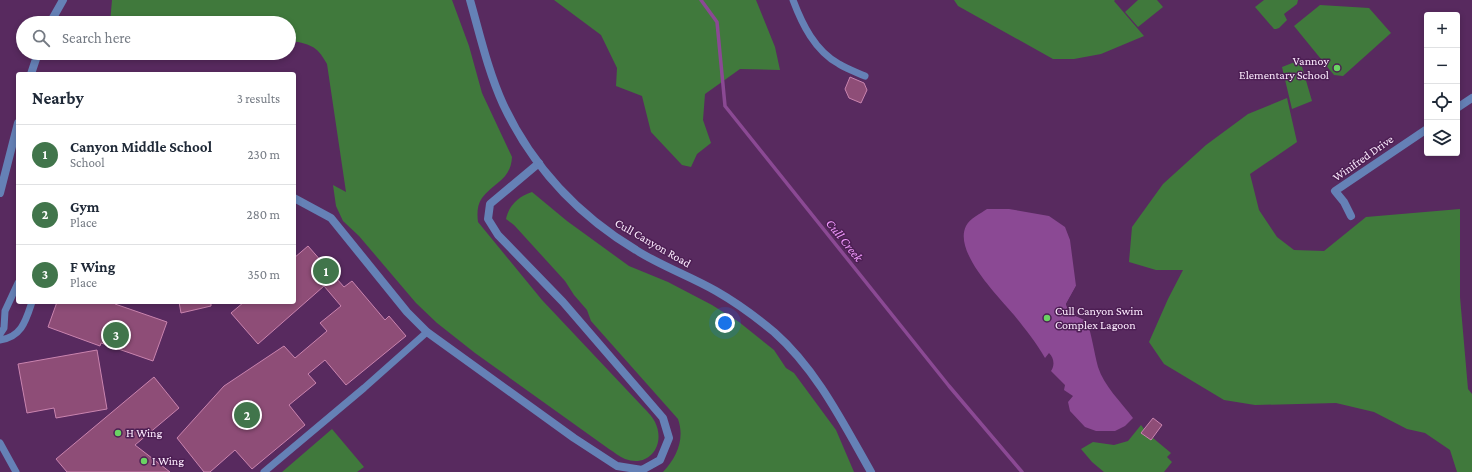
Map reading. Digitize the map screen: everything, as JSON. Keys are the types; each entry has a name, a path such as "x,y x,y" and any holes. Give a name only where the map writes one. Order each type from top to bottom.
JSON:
{"street":[{"path":"54,16 63,0"},
{"name":"Cull Canyon Road","path":"470,0 491,74 503,104 524,142 558,187 579,210 599,226 636,250 715,291 740,306 775,333 795,354 819,384 871,472"},
{"path":"32,72 36,60"},
{"path":"1460,106 1472,98"},
{"name":"Winifred Drive","path":"1351,216 1344,202 1335,191 1424,130"},
{"path":"0,192 16,131"},
{"path":"296,199 331,218 407,312 427,332 574,438 618,466 642,470 660,460 668,438 663,418 563,302 498,235 488,219 490,204 539,163"}],"lane":[{"path":"793,0 805,26 817,45 839,65 864,76"},
{"path":"0,334 4,328 5,311 16,287"},
{"path":"0,340 8,339 18,333 25,323 31,304"},
{"path":"264,472 364,388 427,332"},
{"path":"0,443 16,472"}],"green space":[{"path":"112,0 452,0 469,46 482,93 512,157 511,165 505,176 486,193 480,201 478,222 542,300 651,415 658,430 657,446 654,452 642,460 634,461 621,457 475,353 437,323 416,303 359,236 343,221 336,206 333,185 346,192 327,64 323,57 312,46 296,42 296,16 111,16"},
{"path":"554,0 756,0 775,47 780,70 740,69 705,94 703,120 711,143 697,154 691,167 682,165 651,132 642,96 616,86 617,68 601,35"},
{"path":"954,0 1115,0 1114,1 1144,36 1101,54 1074,59 1053,59 958,6"},
{"path":"1138,0 1157,0 1163,7 1138,27 1125,12"},
{"path":"1264,0 1298,0 1297,4 1284,14 1287,20 1279,28 1274,29 1255,7"},
{"path":"1320,5 1369,8 1391,33 1343,76 1334,75 1294,26"},
{"path":"1300,60 1312,101 1292,109 1282,67"},
{"path":"1287,98 1297,142 1250,174 1259,210 1277,237 1294,250 1324,251 1366,217 1460,209 1460,297 1468,389 1472,394 1472,472 1457,472 1450,450 1425,433 1407,429 1374,412 1336,403 1255,405 1224,400 1164,364 1149,342 1183,270 1156,270 1129,262 1132,227 1163,184 1206,145 1248,114"},
{"path":"532,192 567,221 629,266 668,282 712,305 739,322 774,350 786,368 794,373 836,430 854,472 663,472 676,454 680,441 681,434 678,419 591,321 587,310 574,295 565,281 514,225 506,219 512,205 523,196"},
{"path":"1141,425 1144,429 1141,433 1151,440 1153,438 1171,453 1167,457 1172,462 1164,472 1104,472 1092,462 1081,449 1093,442 1114,445 1128,441"},
{"path":"332,429 364,467 357,472 282,472"}],"shaded area":[{"name":"Cull Canyon Swim Complex Lagoon","path":"987,209 1009,209 1049,216 1065,227 1070,240 1076,286 1066,304 1069,313 1087,321 1098,367 1104,381 1133,418 1125,426 1115,431 1096,431 1085,427 1070,411 1068,402 1073,396 1064,390 1065,385 1051,371 1053,359 1051,355 1049,353 1045,358 1038,346 980,274 966,248 964,237 968,223"}],"pier":[{"path":"1076,286 1068,305 1071,312 1086,319 1087,321 1069,313 1066,304"}],"building":[{"path":"850,77 864,83 867,90 861,103 849,98 845,89"},
{"path":"308,246 344,287 352,281 385,320 389,316 406,336 346,385 325,360 308,374 316,383 289,405 305,425 252,469 235,450 210,472 204,472 177,438 224,386 284,346 295,358 327,331 320,323 341,306 324,286 258,344 231,313 242,304 296,304 296,256"},
{"path":"56,304 115,304 167,322 153,361 101,343 100,346 48,327"},
{"path":"179,304 211,304 211,306 181,313"},
{"path":"97,350 107,409 56,418 54,408 27,413 18,364"},
{"name":"H Wing","path":"154,377 179,408 135,445 170,472 67,472 56,459"},
{"path":"1153,418 1162,425 1151,440 1141,433"}],"waterway":[{"name":"Cull Creek","path":"701,0 717,22 725,106 949,386 1022,472"}],"place":[{"name":"Vannoy Elementary School","path":"1337,68"},
{"name":"Canyon Middle School","path":"326,271"},
{"name":"Cull Canyon Swim Complex Lagoon","path":"1047,318"},
{"name":"F Wing","path":"116,335"},
{"name":"Gym","path":"247,415"},
{"name":"H Wing","path":"118,433"},
{"name":"I Wing","path":"144,461"}]}
